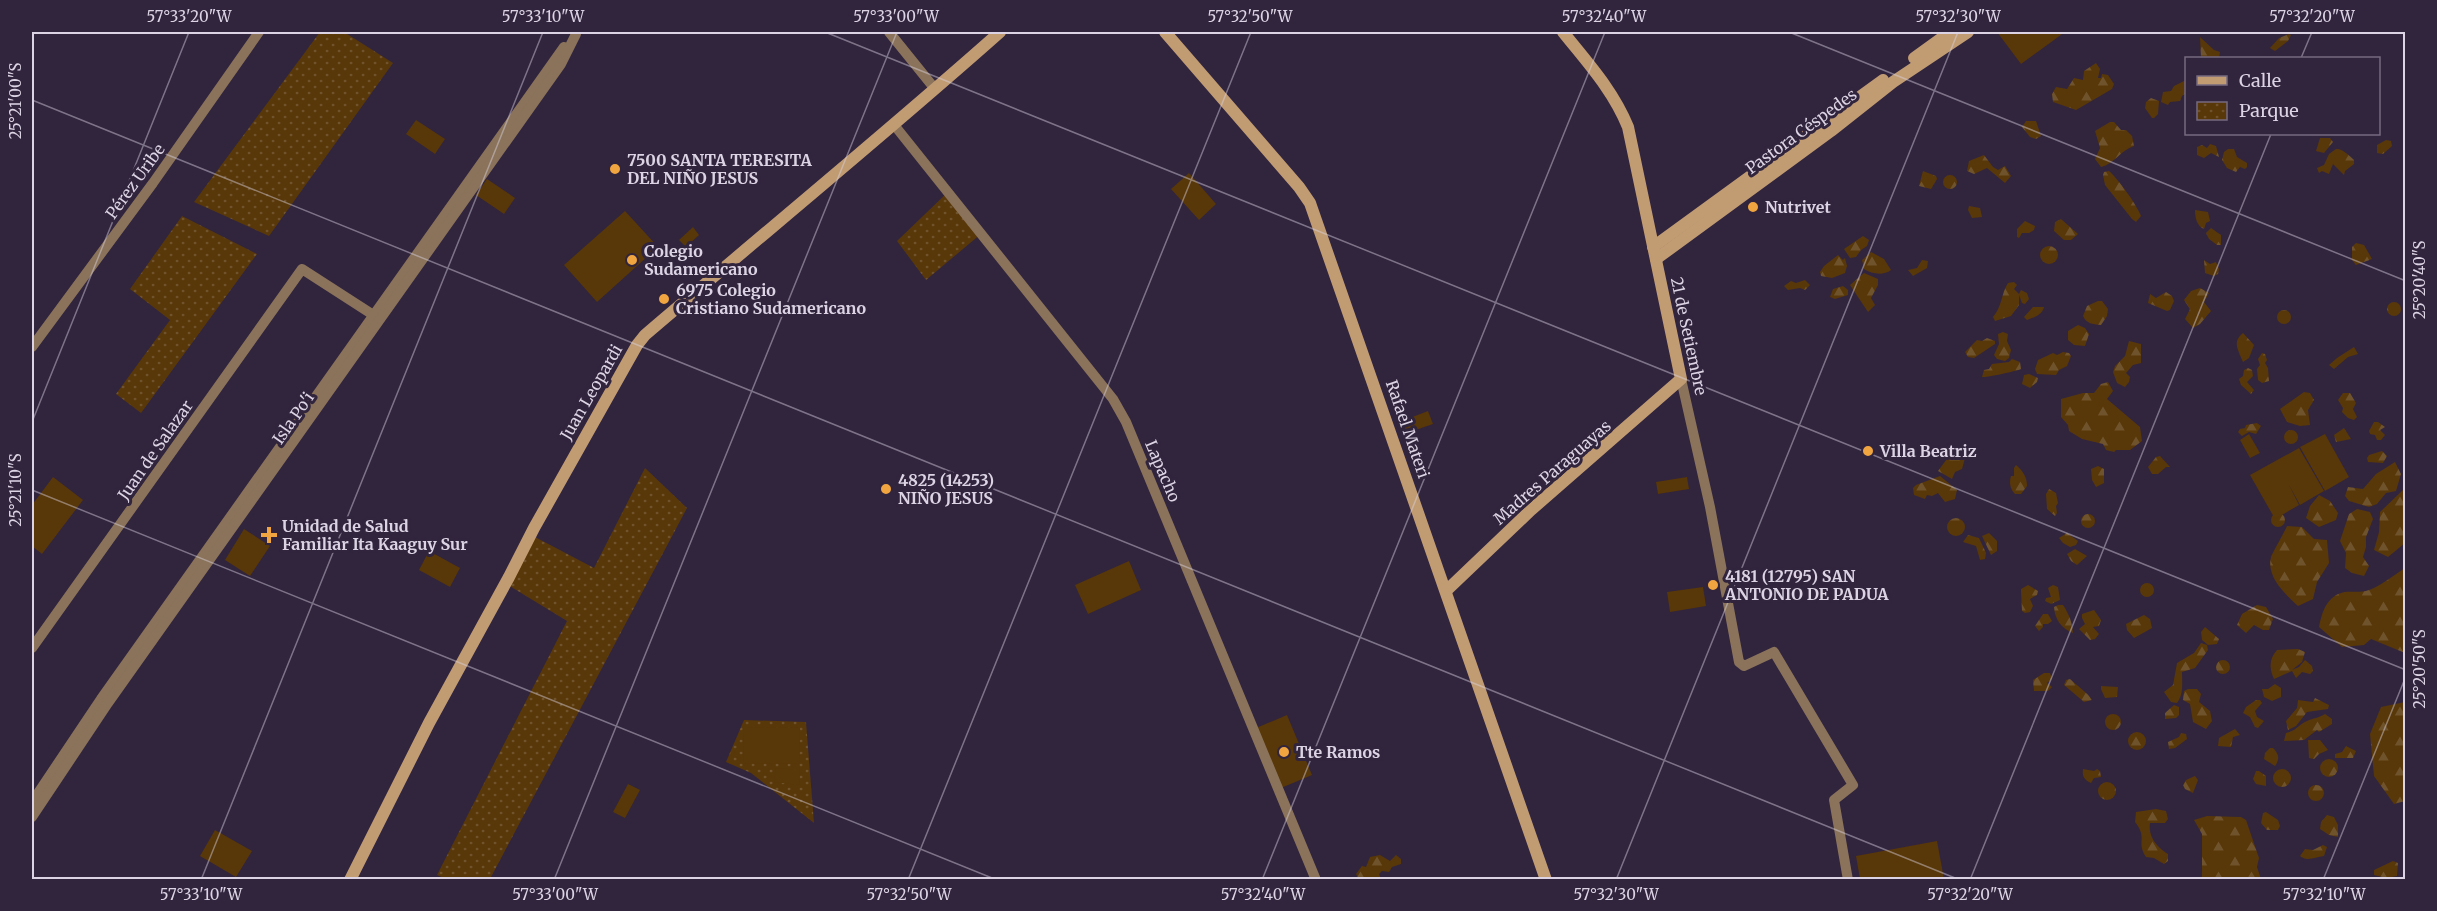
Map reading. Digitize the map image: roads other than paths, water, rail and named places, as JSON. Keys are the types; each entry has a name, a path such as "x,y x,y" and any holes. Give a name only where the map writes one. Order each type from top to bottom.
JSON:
{"main road":[{"name":"Juan Leopardi","path":"350,879 429,723 534,528 637,345 645,335 754,242 895,126 1000,32"},
{"name":"Rafael Materi","path":"1165,32 1299,187 1310,203 1546,879"},
{"name":"21 de Setiembre","path":"1563,32 1609,88 1620,106 1631,140 1681,379"},
{"name":"Pastora Céspedes","path":"1654,253 1950,32"},
{"name":"Pastora Céspedes","path":"1750,183 1831,131 1893,82 1968,32"},
{"name":"Madres Paraguayas","path":"1446,591 1531,510 1681,379"}],"street":[{"name":"Pérez Uribe","path":"32,347 153,183 259,32"},
{"path":"889,32 935,89"},
{"name":"Isla Po'i","path":"32,802 377,317 561,64 577,33"},
{"name":"Lapacho","path":"895,126 1113,399 1126,422 1316,879"},
{"name":"Juan de Salazar","path":"32,648 302,268 377,317"},
{"name":"Isla Po'i","path":"32,817 108,703 377,317"},
{"name":"21 de Setiembre","path":"1681,379 1710,507 1741,665 1744,666 1773,652 1852,785 1834,800 1848,879"}],"place":[{"name":"7500 SANTA TERESITA DEL NIÑO JESUS","path":"615,169"},
{"name":"Nutrivet","path":"1753,207"},
{"name":"Colegio Sudamericano","path":"632,260"},
{"name":"6975 Colegio Cristiano Sudamericano","path":"664,299"},
{"name":"Villa Beatriz","path":"1868,451"},
{"name":"4825 (14253) NIÑO JESUS","path":"886,489"},
{"name":"Unidad de Salud Familiar Ita Kaaguy Sur","path":"269,535"},
{"name":"4181 (12795) SAN ANTONIO DE PADUA","path":"1713,585"},
{"name":"Tte Ramos","path":"1284,752"}]}
